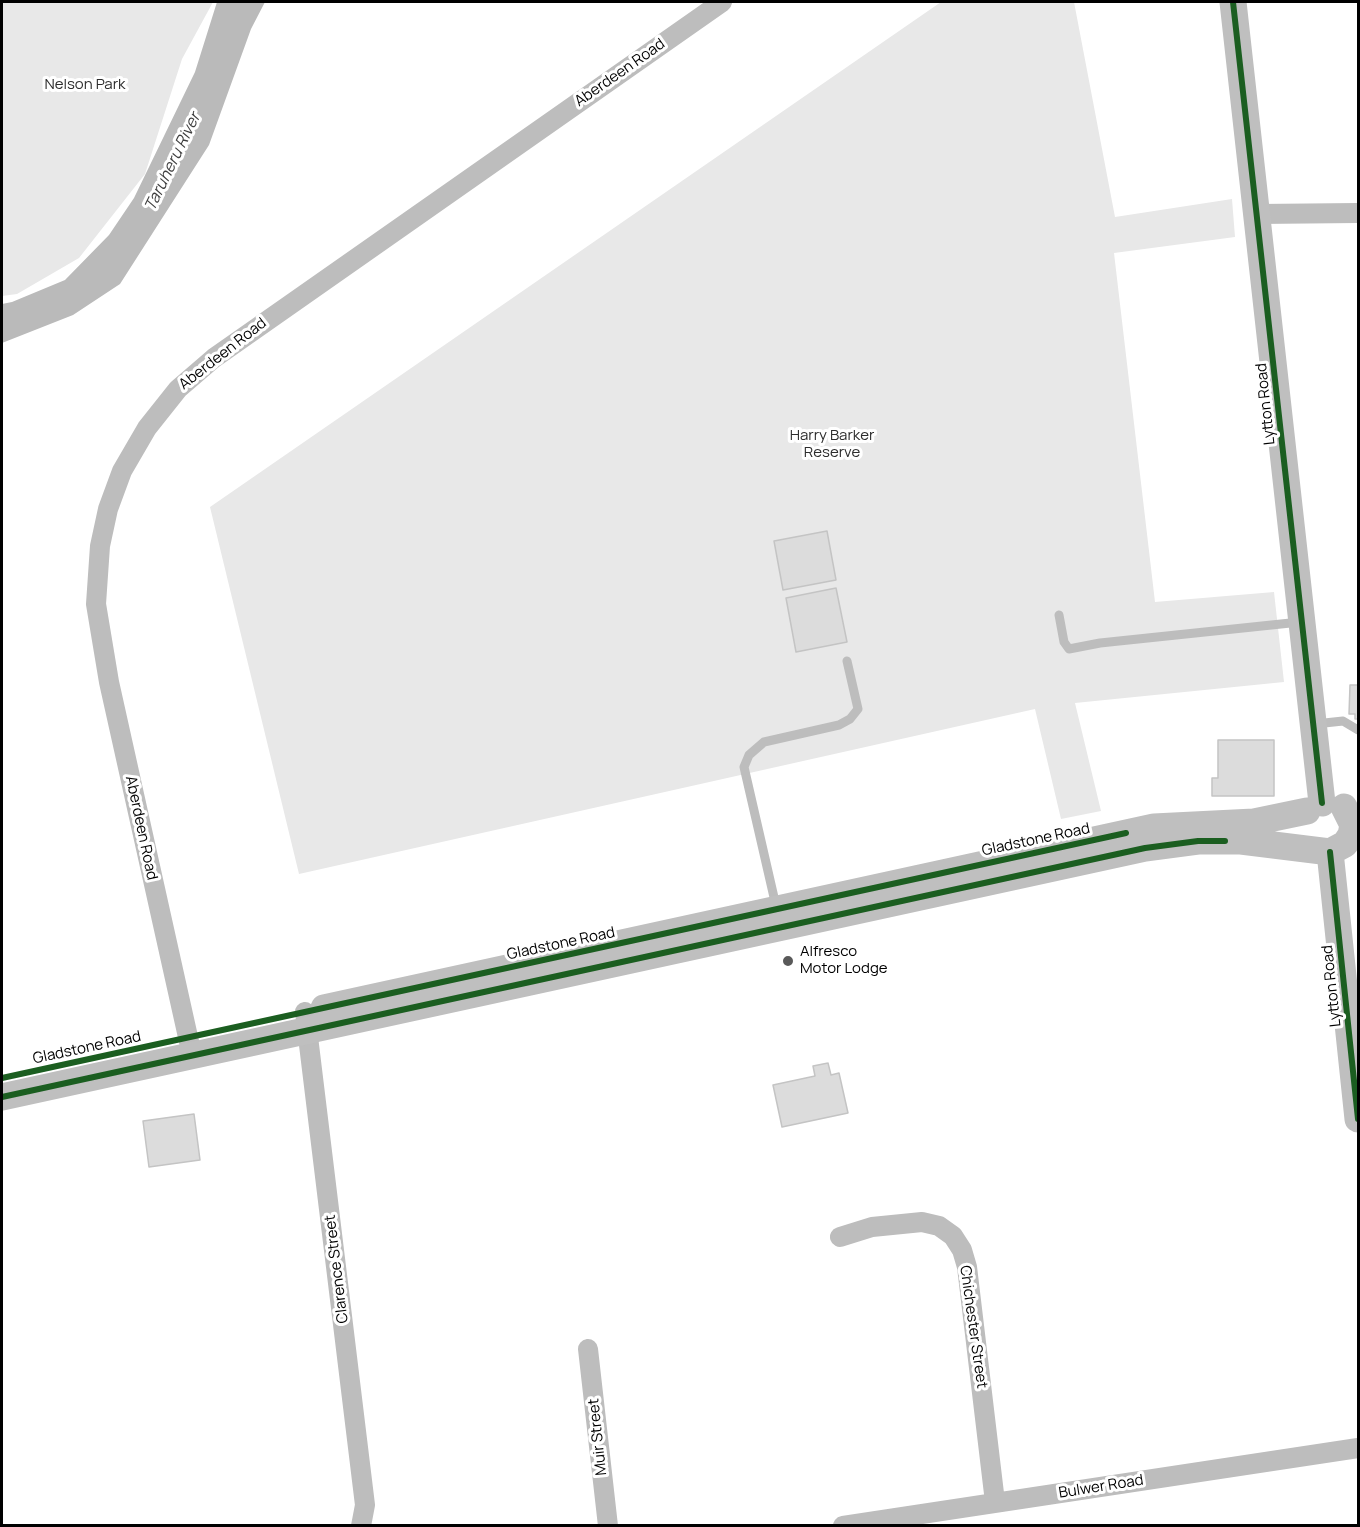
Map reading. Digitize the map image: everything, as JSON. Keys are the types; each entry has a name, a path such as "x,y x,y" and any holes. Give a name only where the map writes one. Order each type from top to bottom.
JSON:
{"main road":[{"name":"Lytton Road","path":"1233,2 1314,725 1333,807"},
{"name":"Gladstone Road","path":"779,919 1154,827 1254,822 1333,807"},
{"path":"1333,807 1353,825 1336,846 1303,830 1302,819 1333,807"},
{"name":"Gladstone Road","path":"2,1097 190,1047 307,1021 779,919 1145,848 1207,841 1336,846"},
{"name":"Lytton Road","path":"1336,846 1359,1119"},
{"name":"Gladstone Road","path":"2,1078 190,1047"}],"street":[{"name":"Aberdeen Road","path":"190,1047 109,682 96,604 100,546 108,509 122,471 147,428 178,389 214,358 722,2"},
{"path":"1258,214 1359,213"},
{"name":"Clarence Street","path":"307,1021 365,1505 361,1526"},
{"name":"Chichester Street","path":"840,1237 872,1227 922,1222 939,1226 953,1236 962,1250 967,1267 995,1502"},
{"name":"Muir Street","path":"588,1349 608,1526"},
{"name":"Bulwer Road","path":"843,1526 1359,1448"}],"lane":[{"path":"1059,615 1064,642 1069,649 1100,643 1302,622"},
{"path":"779,919 744,767 749,755 764,742 839,725 850,718 858,709 847,661"},
{"path":"1314,725 1342,721 1359,730"}],"green space":[{"name":"Nelson Park","path":"2,2 213,2 182,59 145,174 79,258 17,294 2,296"},
{"name":"Harry Barker Reserve","path":"941,2 1074,2 1115,217 1232,199 1235,237 1114,253 1155,602 1274,592 1284,682 1075,703 1101,811 1061,819 1035,709 299,874 210,507"}],"water":[{"name":"Taruheru River","path":"217,2 265,2 251,29 209,145 120,284 73,315 2,343 2,304 65,280 109,235 134,198 195,72"}],"building":[{"path":"827,531 836,580 783,590 774,541"},
{"path":"836,588 847,642 796,652 786,598"},
{"path":"1350,685 1358,685 1358,719 1355,719 1355,714 1349,714"},
{"path":"1218,740 1274,740 1274,796 1212,796 1212,778 1218,778"},
{"path":"828,1063 831,1075 839,1073 848,1113 782,1127 773,1085 815,1076 813,1066"},
{"path":"194,1114 200,1160 149,1167 143,1121"}],"cycle path":[{"path":"1233,2 1322,803"},
{"path":"2,1078 1126,833"},
{"path":"2,1097 1145,848 1198,841 1225,841"},
{"path":"1330,852 1358,1119"}],"place":[{"name":"Alfresco Motor Lodge","path":"788,961"}]}
